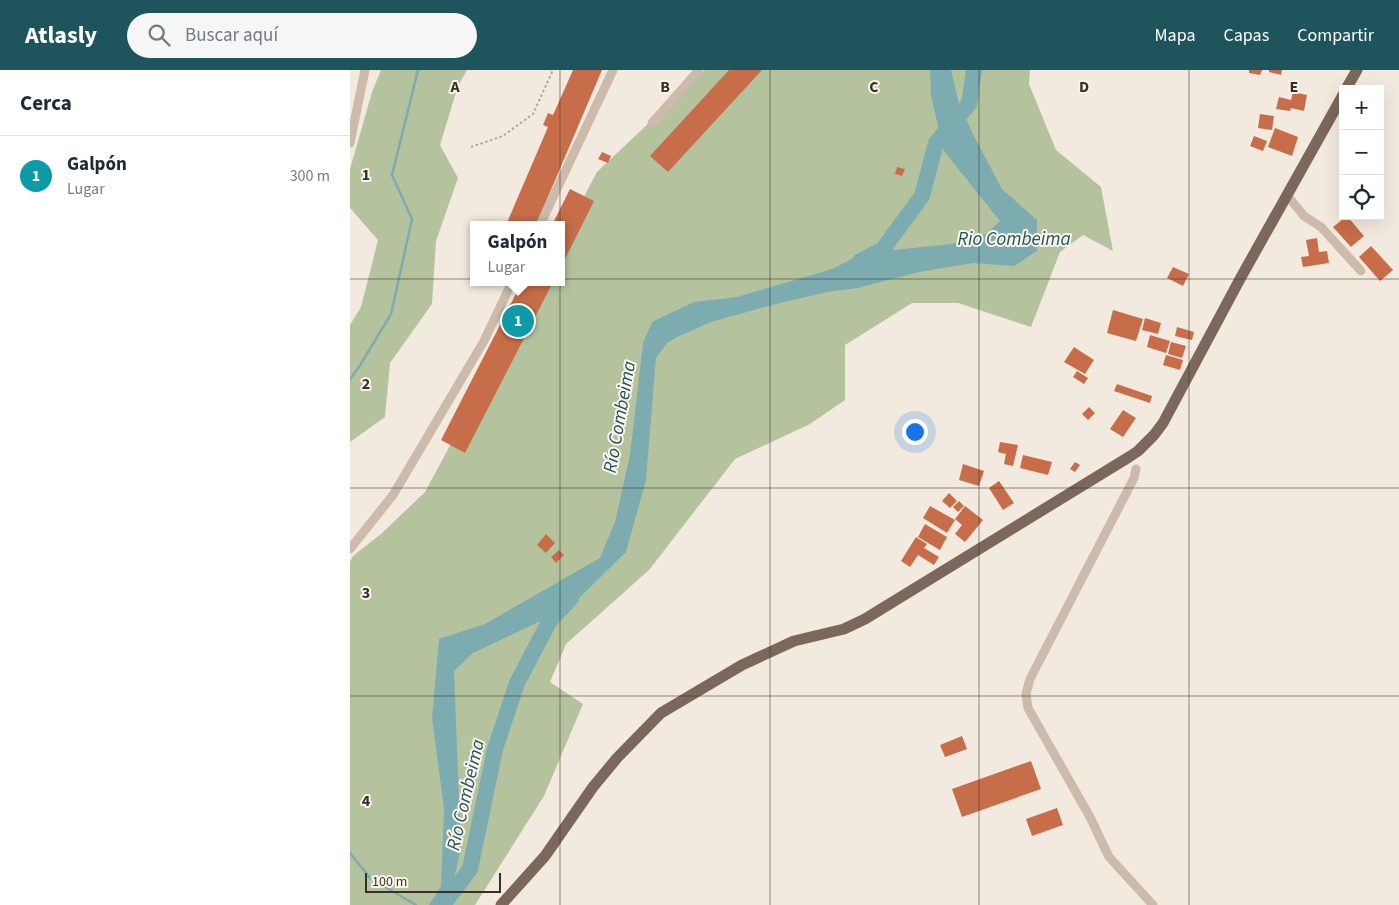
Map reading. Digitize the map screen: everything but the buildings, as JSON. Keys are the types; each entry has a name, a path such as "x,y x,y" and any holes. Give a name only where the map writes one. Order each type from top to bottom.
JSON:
{"main road":[{"path":"1348,85 1357,70"},
{"path":"501,905 545,856 593,788 617,758 655,719 669,708 742,665 794,641 844,629 865,619 1052,506 1138,451 1163,423 1240,278 1339,102"}],"street":[{"path":"350,143 365,70"},
{"path":"542,221 613,70"},
{"path":"652,123 699,70"},
{"path":"1288,195 1304,216 1321,227 1361,271"},
{"path":"350,549 393,494 484,341 510,286"},
{"path":"1138,451 1134,478 1030,679 1026,694 1028,708 1090,818 1109,856 1153,905"}],"path":[{"path":"470,147 503,136 533,114 553,70"}],"green space":[{"path":"381,70 467,70 458,86 440,145 458,178 436,241 432,304 390,363 385,417 350,442 350,325 361,307 378,240 350,208 350,169 372,92"},
{"path":"705,70 1030,70 1029,84 1056,150 1101,187 1113,251 1083,235 1060,252 1031,327 958,303 912,303 845,345 845,400 810,424 735,459 649,570 566,644 550,682 583,704 544,796 475,905 350,905 350,562 353,556 381,534 425,492 536,286 565,286 565,232 597,172"}],"water":[{"name":"Rio Combeima","path":"930,70 951,70 959,104 1002,189 1037,220 1037,251 1014,266 973,263 919,272 858,288 827,292 772,305 711,322 667,343 656,358 646,480 626,552 570,607 473,653 454,671 461,848 448,905 429,905 441,886 444,808 432,718 439,639 485,624 600,558 615,522 630,455 643,343 652,322 694,302 737,297 832,269 864,253 952,244 986,234 1000,221 944,151 931,96"}],"waterway":[{"path":"350,379 391,314 412,219 392,175 418,70"},
{"name":"Río Combeima","path":"859,262 883,249 922,196 936,143 969,104 974,70"},
{"name":"Río Combeima","path":"443,905 470,869 495,749 517,683 549,622 571,598"},
{"path":"350,853 370,878 416,905"}],"place":[{"name":"Galpón","path":"518,321"}]}
